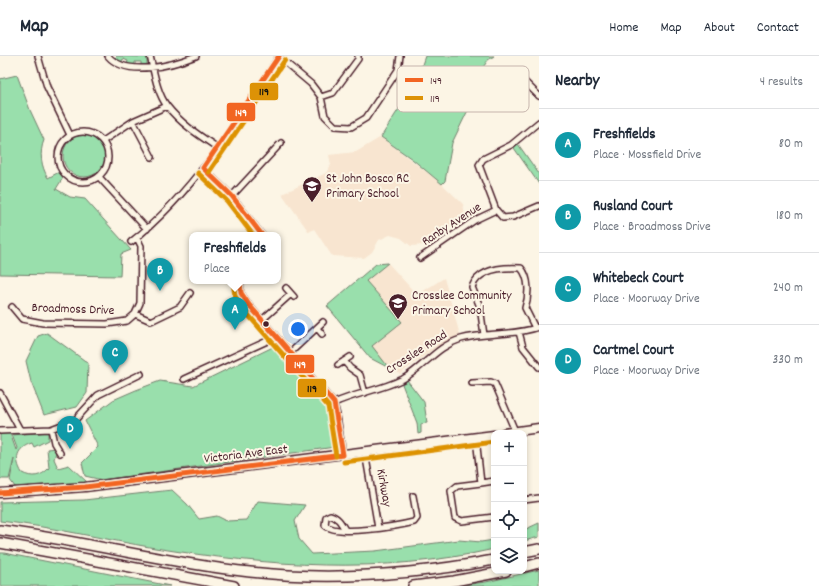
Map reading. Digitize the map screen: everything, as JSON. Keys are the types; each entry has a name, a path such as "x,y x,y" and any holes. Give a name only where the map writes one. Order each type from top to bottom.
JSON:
{"highway":[{"path":"0,530 83,543 209,567 296,576 342,577 399,574 452,568 491,561"},
{"path":"0,543 234,586"},
{"path":"527,551 539,549"},
{"path":"527,566 539,563"},
{"path":"413,586 454,581 491,574"}],"main road":[{"path":"523,430 539,428"},
{"name":"Victoria Ave East","path":"0,493 85,487 491,436"}],"street":[{"path":"38,56 47,87 70,135"},
{"path":"108,56 117,63 131,68 153,66 196,56"},
{"path":"150,56 158,87 167,106 191,130 218,148"},
{"path":"131,242 147,229 176,199 218,148 279,56 311,84 321,97 325,116 335,126 351,127 366,118 397,72"},
{"path":"321,97 333,93 358,59 358,56"},
{"path":"399,66 400,56"},
{"path":"529,86 539,96"},
{"path":"103,141 133,121 167,106"},
{"path":"133,121 152,157"},
{"path":"539,122 517,141 486,157 480,162 481,172 496,210 506,219 522,214 539,206"},
{"path":"86,132 95,134 103,141 107,149 108,160 106,168 100,177 91,181 77,182 68,177 62,171 58,163 59,148 70,135 86,132"},
{"path":"232,196 281,144"},
{"path":"202,168 232,196 260,232"},
{"path":"100,177 147,229"},
{"name":"Ranby Avenue","path":"420,258 475,220 496,210"},
{"path":"137,238 141,246 140,303 135,314 151,321 180,307 190,293"},
{"path":"484,335 480,307 472,287 474,281 492,270 521,268 524,272 528,298 525,308 537,327"},
{"path":"240,284 241,293 262,320 334,403 343,455"},
{"path":"262,320 293,296 286,288"},
{"name":"Broadmoss Drive","path":"12,307 22,319 43,323 107,324 127,321 135,314"},
{"path":"290,353 323,322"},
{"name":"Crosslee Road","path":"334,403 379,390 408,375 448,344 484,335 519,332 537,327"},
{"path":"317,328 322,334"},
{"path":"519,332 523,347 539,367"},
{"path":"184,379 276,337"},
{"path":"338,365 350,357"},
{"path":"344,361 350,368 360,375 365,393"},
{"path":"0,431 50,429 75,420 98,395 141,374"},
{"path":"472,383 491,382 495,384 515,430"},
{"path":"0,393 20,430"},
{"path":"50,429 54,443 60,453"},
{"path":"476,438 481,483"},
{"name":"Kirkway","path":"366,452 378,528"},
{"path":"491,481 457,486 451,491 455,518 462,521 491,517"},
{"path":"346,530 378,528 414,522 416,518 413,496"},
{"path":"527,500 539,498"}],"shaded area":[{"path":"381,137 442,184 463,204 465,215 423,245 411,246 401,238 390,235 379,240 372,252 364,258 332,256 314,229 309,232 282,194 326,173 331,165 329,155 356,152"},
{"name":"Crosslee Community Primary School","path":"388,263 417,295 444,278 460,335 432,350 400,374 370,358 327,306 376,264"}],"green space":[{"path":"117,56 147,57 147,65 141,67 141,62 135,62 135,67 127,65 128,61 123,59 121,63 114,59"},
{"path":"425,56 494,56 488,60 484,66 422,66"},
{"path":"17,75 30,110 44,140 42,145 42,159 48,178 61,171 64,176 56,189 70,197 85,199 131,250 121,254 120,276 0,274 0,79"},
{"path":"397,112 467,112 452,143 445,181 442,184 412,159 381,137"},
{"path":"80,135 88,135 96,138 102,144 105,156 102,168 96,174 88,177 80,177 72,174 66,168 63,160 63,152 66,144 72,138"},
{"path":"518,144 539,174 539,184 514,148"},
{"path":"388,263 366,281 402,322 372,346 389,368 370,358 327,306 376,264"},
{"path":"47,333 88,363 87,393 77,407 44,415 31,382 26,361 38,336"},
{"path":"275,346 299,371 330,412 335,447 102,480 85,476 82,463 98,447 85,421 113,400 160,381 193,386"},
{"path":"407,380 424,402 427,423 421,424 421,433 418,434 417,423 402,384"},
{"path":"48,432 48,440 34,447 32,443 20,451 17,459 22,473 29,476 36,476 46,471 49,468 47,449 55,448 56,452 54,459 58,468 69,465 88,483 15,487 10,480 14,459 9,479 0,479 0,434 10,433 16,450 17,448 12,435"},
{"path":"172,490 187,504 199,519 217,516 227,521 246,520 258,501 305,505 295,521 299,539 312,554 375,551 459,540 481,542 491,540 491,550 452,557 367,565 282,563 155,548 0,521 0,502 84,500"},
{"path":"539,523 539,537 527,540 527,529"},
{"path":"0,553 4,553 170,586 0,586"},
{"path":"539,570 539,586 455,586 486,582 527,574 527,573"}],"transit line":[{"name":"149","path":"203,168 279,56"},
{"name":"119","path":"209,172 285,60"},
{"name":"149","path":"203,168 232,196 260,232"},
{"name":"119","path":"198,173 227,201 251,232"},
{"name":"119","path":"233,284 235,296 243,309 328,406 336,456"},
{"name":"149","path":"240,284 241,293 249,305 334,403 343,455"},
{"name":"119","path":"344,462 491,442"},
{"name":"149","path":"0,493 85,487 343,455"}],"place":[{"name":"St John Bosco RC Primary School","path":"312,203"},
{"name":"Rusland Court","path":"160,291"},
{"name":"Crosslee Community Primary School","path":"398,320"},
{"name":"Freshfields","path":"235,330"},
{"name":"Whitebeck Court","path":"115,373"},
{"name":"Cartmel Court","path":"70,449"}]}
